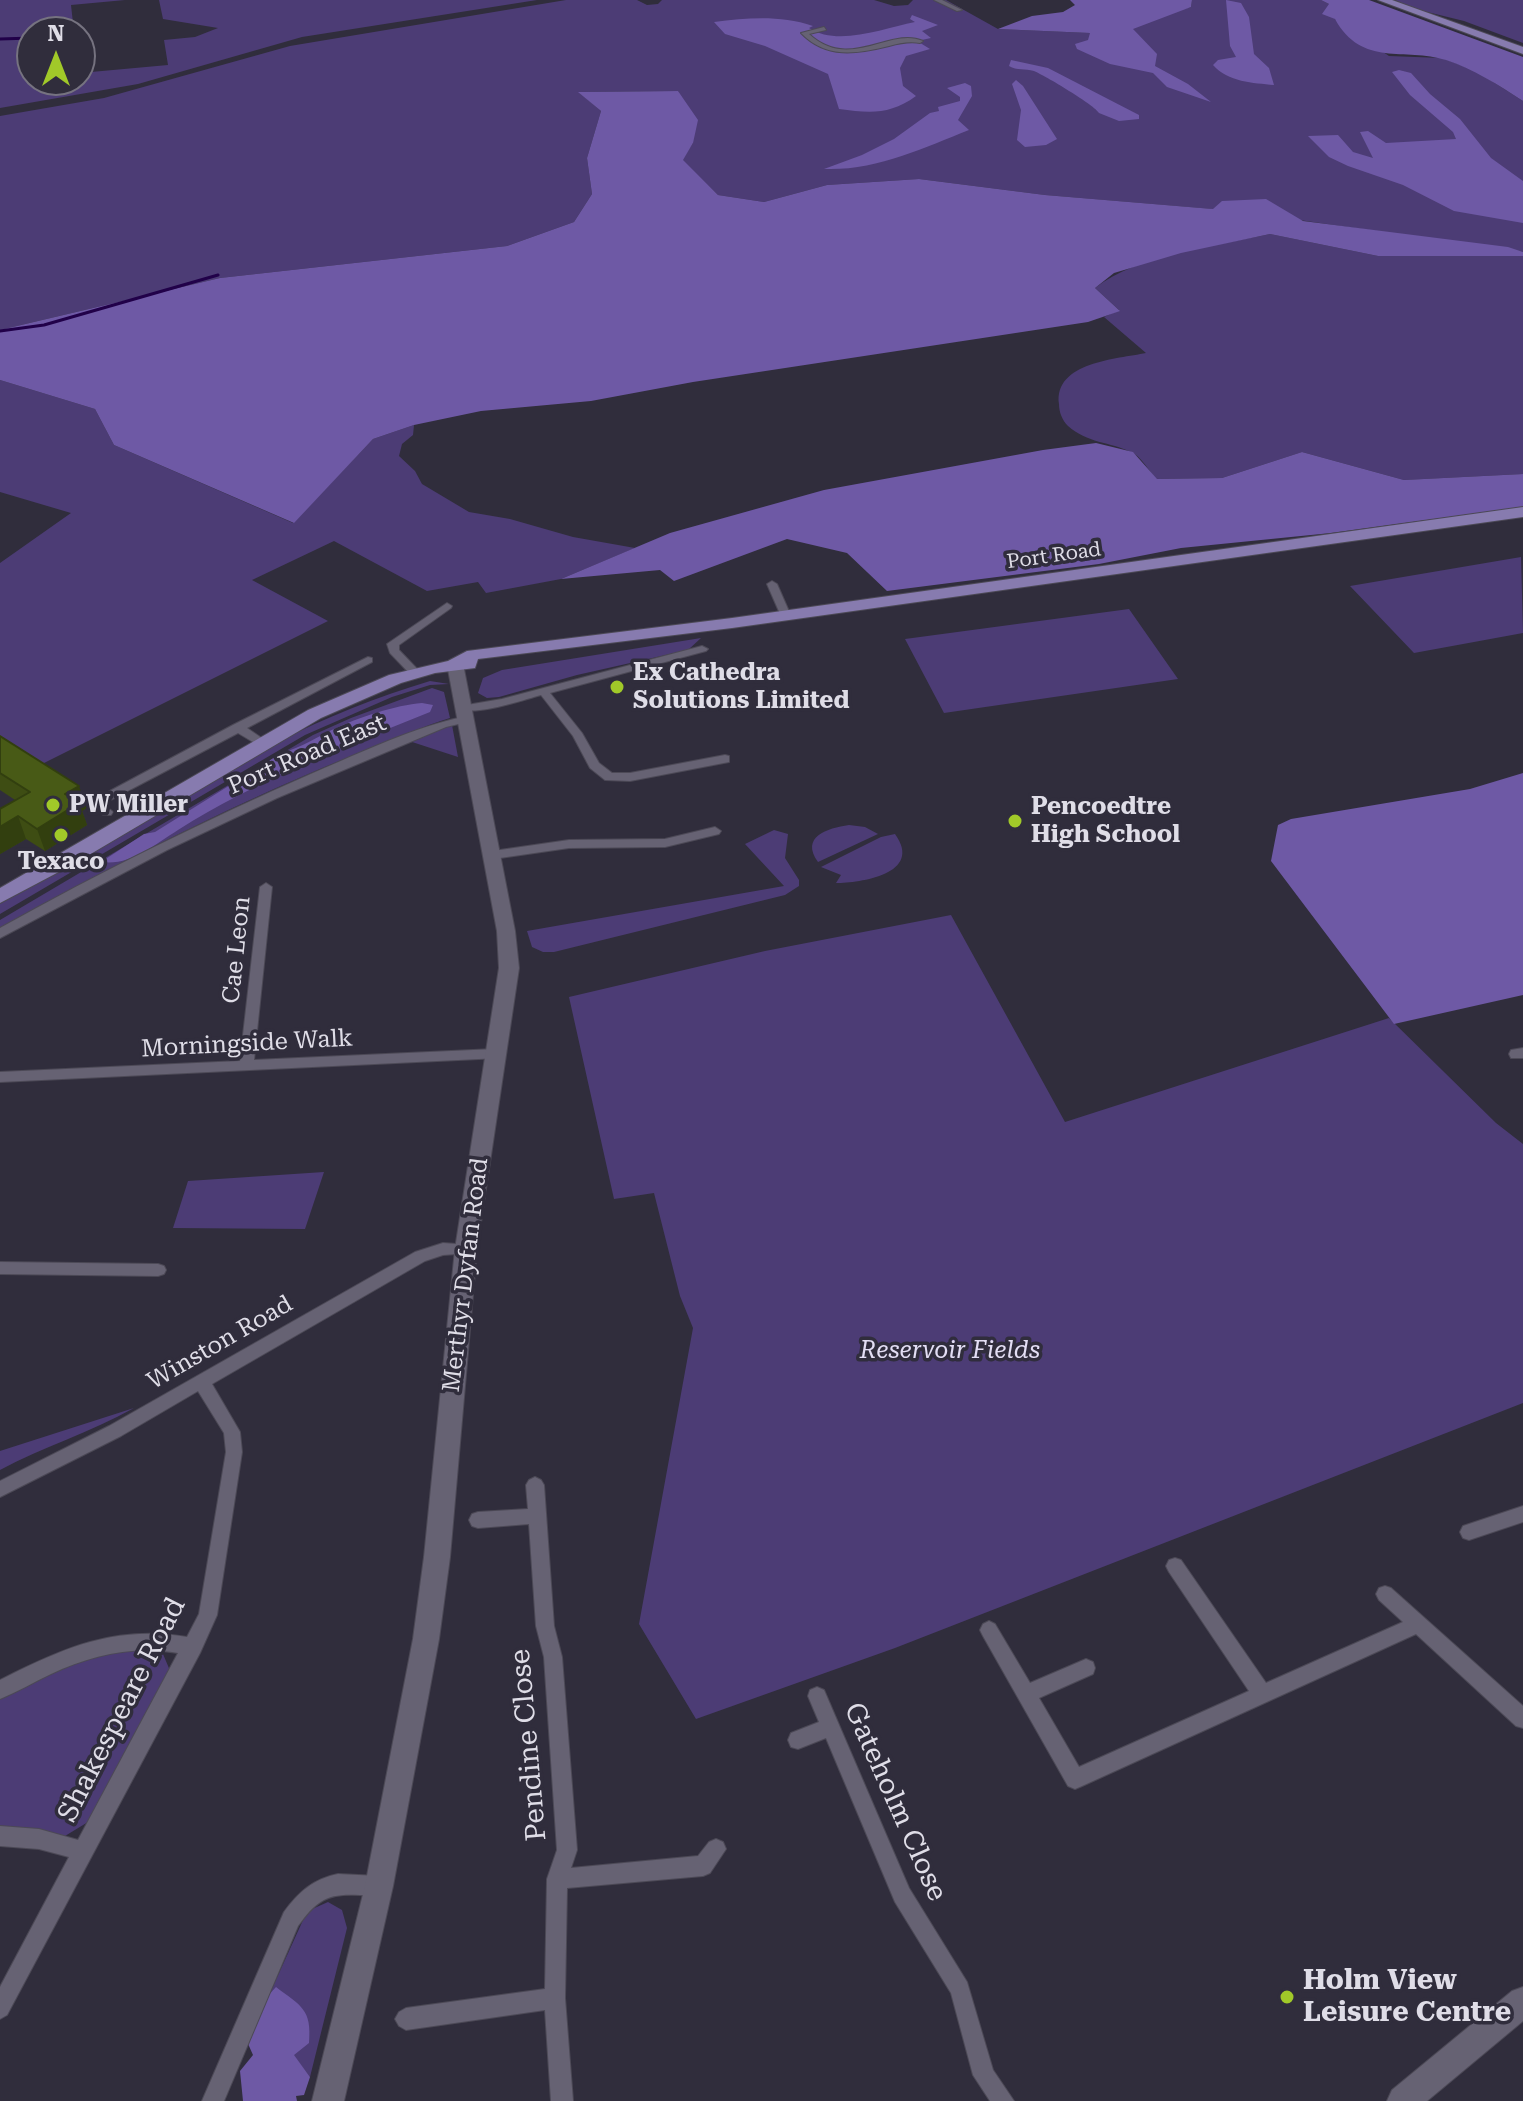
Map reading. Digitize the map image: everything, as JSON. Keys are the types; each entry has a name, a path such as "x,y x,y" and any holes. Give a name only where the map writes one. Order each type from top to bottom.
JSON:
{"main road":[{"path":"1383,0 1523,51"},
{"name":"Port Road","path":"455,664 477,664 591,642 1523,512"},
{"name":"Port Road East","path":"0,896 262,743 336,704 416,674 455,664"}],"street":[{"path":"937,0 959,10"},
{"path":"824,29 804,33 828,52 847,52 911,39 920,41"},
{"path":"772,584 786,616"},
{"path":"416,674 394,651 393,644 447,606"},
{"name":"Port Road East","path":"0,934 138,859 310,777 466,714 702,649"},
{"path":"107,812 89,801 368,660"},
{"name":"Merthyr Dyfan Road","path":"328,2101 379,1886 409,1737 437,1557 466,1249 509,956 493,855 455,664"},
{"path":"543,691 602,774 630,777 725,759"},
{"path":"237,727 262,743"},
{"path":"493,855 569,844 665,843 715,831"},
{"name":"Cae Leon","path":"246,1066 266,887"},
{"name":"Morningside Walk","path":"0,1077 495,1054"},
{"name":"Winston Road","path":"0,1489 115,1431 420,1256 443,1249 466,1249"},
{"path":"0,1268 158,1270"},
{"name":"Shakespeare Road","path":"0,2008 208,1615 234,1452 232,1432 201,1381"},
{"name":"Pendine Close","path":"535,1485 545,1626 553,1657 567,1850 557,1879 555,1998 562,2101"},
{"path":"1469,1532 1523,1514"},
{"path":"478,1520 537,1516"},
{"path":"1175,1566 1262,1694"},
{"path":"1385,1594 1523,1719"},
{"path":"989,1630 1075,1779 1418,1624"},
{"path":"0,1690 88,1649 124,1641 159,1639 193,1647"},
{"path":"1026,1694 1086,1668"},
{"name":"Gateholm Close","path":"817,1696 902,1895 960,1989 984,2075 1003,2101"},
{"path":"798,1740 831,1727"},
{"path":"0,1836 39,1839 81,1851"},
{"path":"557,1879 703,1866 716,1849"},
{"path":"213,2101 291,1919 307,1895 346,1883 379,1886"},
{"path":"406,2019 555,1998"},
{"path":"1403,2101 1523,2002"}],"green space":[{"path":"0,0 125,0 71,5 72,16 16,16 16,96 69,96 0,108"},
{"path":"159,0 537,0 302,37 138,84 96,91 96,72 168,65 164,40 195,37 218,28 163,19"},
{"path":"566,0 637,0 647,5 658,4 662,0 874,0 894,6 908,5 913,0 946,0 998,29 1090,33 1191,7 1192,0 1321,0 1329,4 1335,19 1389,56 1442,58 1476,71 1523,101 1523,252 1236,211 1045,195 919,179 827,185 764,202 718,195 682,160 693,143 678,91 579,92 601,111 587,158 592,194 574,222 507,246 220,278 0,330 0,116 104,98 290,46"},
{"path":"1395,0 1523,0 1523,43 1464,21 1411,8"},
{"path":"1270,234 1378,256 1523,256 1523,474 1404,480 1302,452 1222,478 1156,479 1135,454 1083,436 1068,426 1061,416 1059,404 1060,390 1066,379 1090,365 1146,353 1104,317 1119,310 1095,288 1113,276 1155,259"},
{"path":"0,380 95,409 114,445 293,523 373,439 414,425 413,435 402,444 399,456 415,471 422,484 469,512 635,548 561,579 486,593 478,582 427,591 334,541 252,580 328,621 32,769 0,748 0,563 71,513 0,492"},
{"path":"1521,557 1523,633 1414,653 1350,586"},
{"path":"1129,609 1178,679 944,713 905,639"},
{"path":"701,638 688,650 577,675 499,697 487,698 478,693 483,678 502,670"},
{"path":"430,681 449,684 430,685 392,697 305,735 0,914 0,903 241,762 333,716"},
{"path":"432,688 444,692 450,718 275,788 136,856 0,928 0,920 313,735"},
{"path":"452,725 458,757 409,741"},
{"path":"849,825 865,827 878,834 818,862 812,846 818,835"},
{"path":"774,830 788,834 785,858 799,880 799,886 785,895 554,952 543,952 532,947 527,931 784,886 745,844"},
{"path":"895,834 902,848 901,859 885,874 836,883 841,875 821,867 881,837"},
{"name":"Reservoir Fields","path":"951,915 1065,1122 1389,1018 1496,1123 1523,1144 1523,1403 895,1648 696,1719 639,1624 693,1328 680,1296 654,1193 614,1199 569,997 765,951"},
{"path":"324,1172 305,1229 173,1228 188,1181"},
{"path":"134,1408 101,1425 0,1470 0,1451"},
{"path":"140,1647 163,1654 171,1673 88,1822 65,1836 0,1829 0,1698 87,1657"},
{"path":"328,1902 342,1910 347,1928 310,2077 293,2055 269,1995 304,1918 310,1910"}],"shaded area":[{"path":"1070,0 1192,0 1191,7 1133,29 1157,54 1155,66 1188,84 1211,102 1167,87 1153,73 1110,64 1077,49 1075,44 1088,40 1090,33 998,29 1032,16 1063,12 1075,5"},
{"path":"1226,0 1241,3 1249,17 1254,54 1269,68 1274,85 1233,78 1213,65 1218,60 1236,57 1230,46"},
{"path":"1321,0 1369,0 1523,57 1523,101 1495,83 1446,60 1385,53 1358,44 1335,19 1322,14 1329,4"},
{"path":"912,15 938,25 922,31 931,38 917,41 930,49 906,56 900,68 903,86 916,96 897,107 870,112 839,109 828,74 765,46 725,34 714,22 776,19 813,26 809,28 833,36 847,36 915,22 910,19"},
{"path":"1011,60 1048,68 1139,115 1139,119 1119,121 1099,113 1040,74 1009,66"},
{"path":"1392,72 1411,73 1460,119 1491,158 1523,181 1523,223 1454,211 1403,185 1329,157 1308,136 1338,135 1353,152 1373,158 1360,132 1368,131 1386,143 1456,139 1453,132 1410,95"},
{"path":"1016,80 1057,139 1046,145 1025,147 1017,140 1021,110 1012,84"},
{"path":"965,83 971,86 972,96 958,120 969,130 881,162 824,169 894,139 930,113 939,111 938,107 960,101 960,97 947,88"},
{"path":"678,91 698,120 693,143 683,160 718,195 764,202 827,185 919,179 1045,195 1213,209 1222,201 1266,199 1303,221 1508,247 1523,252 1523,256 1378,256 1270,234 1181,253 1114,273 1095,288 1120,311 1088,322 693,382 591,401 481,411 414,425 373,439 294,523 114,445 95,409 0,380 0,330 220,278 507,246 574,222 592,194 587,158 601,111 578,92"},
{"path":"1096,443 1133,452 1157,479 1222,478 1302,452 1404,480 1523,474 1523,507 1331,533 1181,548 1099,564 887,591 847,553 787,539 674,581 660,570 561,579 670,533 824,490"},
{"path":"422,703 433,705 430,712 239,795 132,858 101,862 283,752 365,716"},
{"path":"1523,773 1523,995 1394,1024 1271,861 1278,825 1291,819 1470,789"},
{"path":"276,1987 298,2004 306,2015 309,2043 294,2055 310,2077 304,2095 296,2096 297,2101 243,2101 240,2071 253,2055 245,2037 255,2010"}],"building":[{"path":"0,736 79,786 65,794 79,803 37,829 18,816 0,827 0,809 30,792 0,773"}],"waterway":[{"path":"0,39 16,38"},
{"path":"0,331 44,325 218,275"}],"place":[{"name":"Ex Cathedra Solutions Limited","path":"617,687"},
{"name":"PW Miller","path":"53,805"},
{"name":"Pencoedtre High School","path":"1015,821"},
{"name":"Texaco","path":"61,835"},
{"name":"Holm View Leisure Centre","path":"1287,1997"}]}
